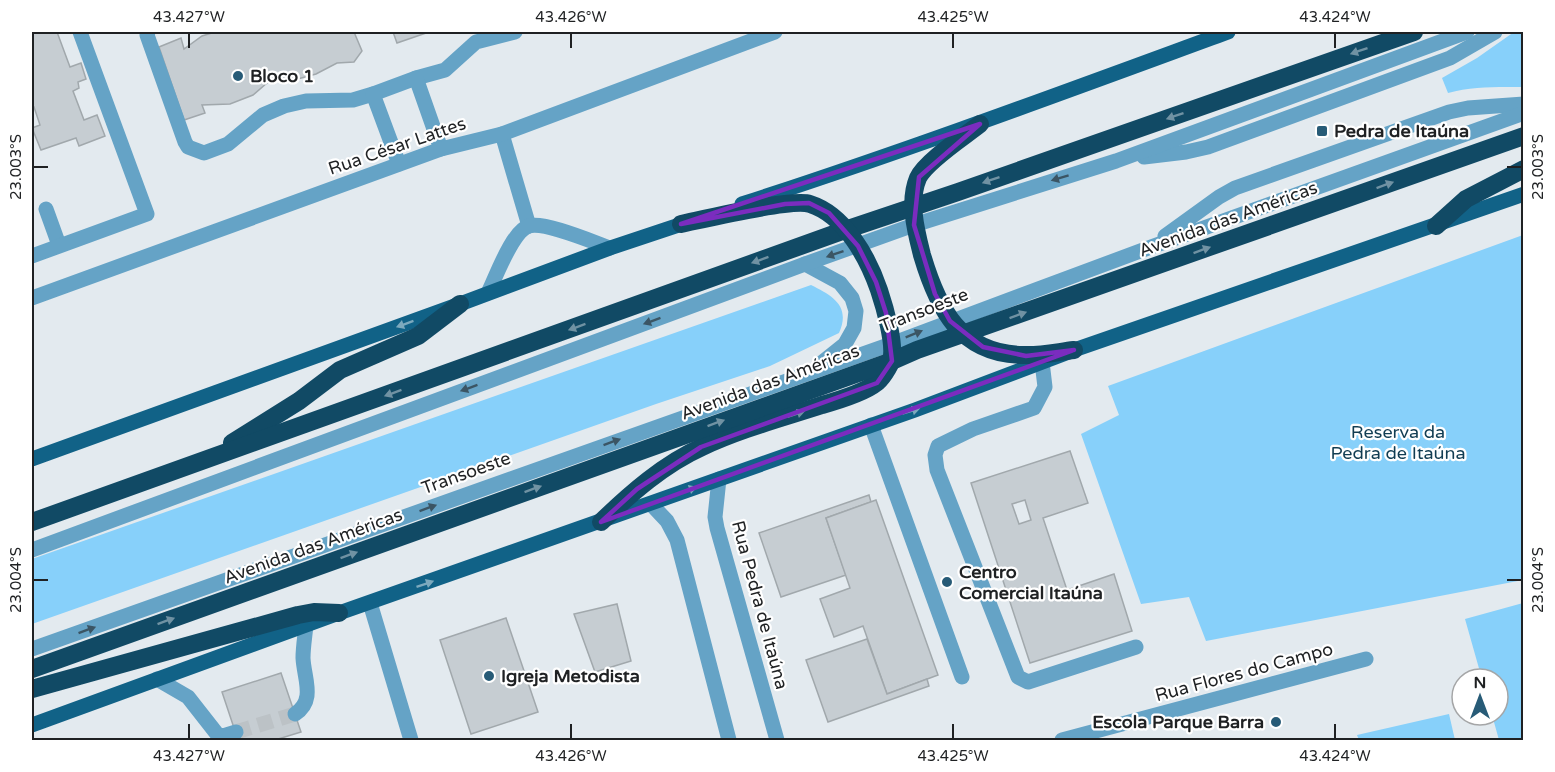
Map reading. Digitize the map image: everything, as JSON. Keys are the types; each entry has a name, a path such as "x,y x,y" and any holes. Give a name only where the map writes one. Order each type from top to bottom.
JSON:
{"highway":[{"path":"32,522 845,230 914,216 1414,32"},
{"path":"980,124 927,166 919,177 915,191 914,216 935,294 950,321 963,335 982,347 1002,354 1026,356 1074,350"},
{"name":"Avenida das Américas","path":"32,669 891,352 917,350 963,335 1524,136"},
{"path":"1436,226 1466,199 1524,169"},
{"path":"600,522 637,489 673,463 701,447 846,397 877,383 891,352 886,313 876,282 858,246 829,213 809,203 785,204 681,224"},
{"path":"202,462 299,401 340,370 418,336 460,304"},
{"path":"32,689 298,615 314,612 339,613"}],"main road":[{"path":"32,459 610,248 850,170 1228,32"},
{"path":"32,725 339,613 871,425 1074,350 1524,195"}],"street":[{"path":"32,256 147,214 80,32"},
{"path":"148,32 147,35 184,142 188,147 204,153 228,144 263,115 284,106 306,101 353,100 373,94 445,70 476,42 514,32"},
{"name":"Rua César Lattes","path":"32,298 441,149 502,134 775,32"},
{"path":"32,550 858,246 914,216 1116,161 1467,32"},
{"path":"1116,161 1208,147 1450,58 1495,32"},
{"path":"416,78 441,149"},
{"path":"373,94 399,164"},
{"path":"1151,247 1219,197 1235,188 1449,112 1468,108 1524,104"},
{"name":"Transoeste","path":"32,649 810,371 891,352 950,321 1524,113"},
{"path":"502,134 529,226"},
{"path":"46,209 59,245"},
{"path":"488,293 513,241 522,230 529,226 541,225 610,248"},
{"path":"804,264 840,283 852,298 856,311 854,328 845,344 810,371"},
{"path":"1042,362 1045,387 1034,408 973,429 938,446 935,455 938,470 1018,677 1028,682 1136,647"},
{"path":"871,425 962,677"},
{"name":"Rua Pedra de Itaúna","path":"719,479 715,517 717,528 777,741"},
{"path":"651,504 667,521 676,540 729,741"},
{"path":"370,603 411,741"},
{"path":"295,714 303,709 308,696 303,658 306,625"},
{"name":"Rua Flores do Campo","path":"1062,741 1366,659"},
{"path":"157,680 188,697 217,734 224,736 236,732"}],"highlighted area":[{"path":"980,124 919,177 914,225 935,294 950,321 983,347 1026,356 1074,350 601,522 637,489 701,447 877,383 892,361 886,313 876,282 858,246 829,213 809,203 785,204 681,224"}],"green space":[{"path":"1514,32 1523,32 1523,87 1476,88 1448,93 1442,78 1477,58"},
{"name":"Reserva da Pedra de Itaúna","path":"1523,235 1523,580 1206,641 1189,597 1141,604 1081,434 1119,415 1108,386"},
{"path":"811,285 838,303 843,316 839,333 770,366 32,624 32,559"},
{"path":"1523,603 1523,740 1499,740 1495,727 1510,727 1510,667 1479,667 1465,619"},
{"path":"1449,714 1450,727 1452,727 1455,740 1359,740 1357,735"}],"building":[{"path":"32,32 57,32 70,67 81,63 86,79 78,82 79,88 73,91 84,120 97,115 105,136 79,146 76,138 41,150 32,128 40,125 34,107 32,108"},
{"name":"Bloco 1","path":"215,32 354,32 362,51 354,62 337,63 316,74 294,80 283,79 267,83 253,95 230,104 202,105 205,113 184,120 159,47 181,38 184,49 202,36"},
{"path":"393,32 429,32 397,43"},
{"path":"1070,451 1088,503 1043,518 1067,590 1114,574 1132,631 1030,663 971,483","holes":["1025,500 1031,520 1019,524 1012,504"]},
{"path":"869,495 871,502 826,518 846,575 781,597 759,533"},
{"path":"876,500 938,675 887,694 863,626 834,637 820,599 850,588 826,518"},
{"path":"617,604 631,661 595,672 574,614"},
{"name":"Igreja Metodista","path":"506,618 538,712 471,734 440,640"},
{"path":"867,639 887,694 927,679 929,686 828,722 806,660"},
{"path":"281,673 301,732 275,740 238,740 222,692"}],"tunnel":[{"path":"236,732 295,714"}],"place":[{"name":"Bloco 1","path":"238,76"},
{"name":"Pedra de Itaúna","path":"1322,131"},
{"name":"Centro Comercial Itaúna","path":"947,582"},
{"name":"Igreja Metodista","path":"489,676"},
{"name":"Escola Parque Barra","path":"1276,722"}]}
